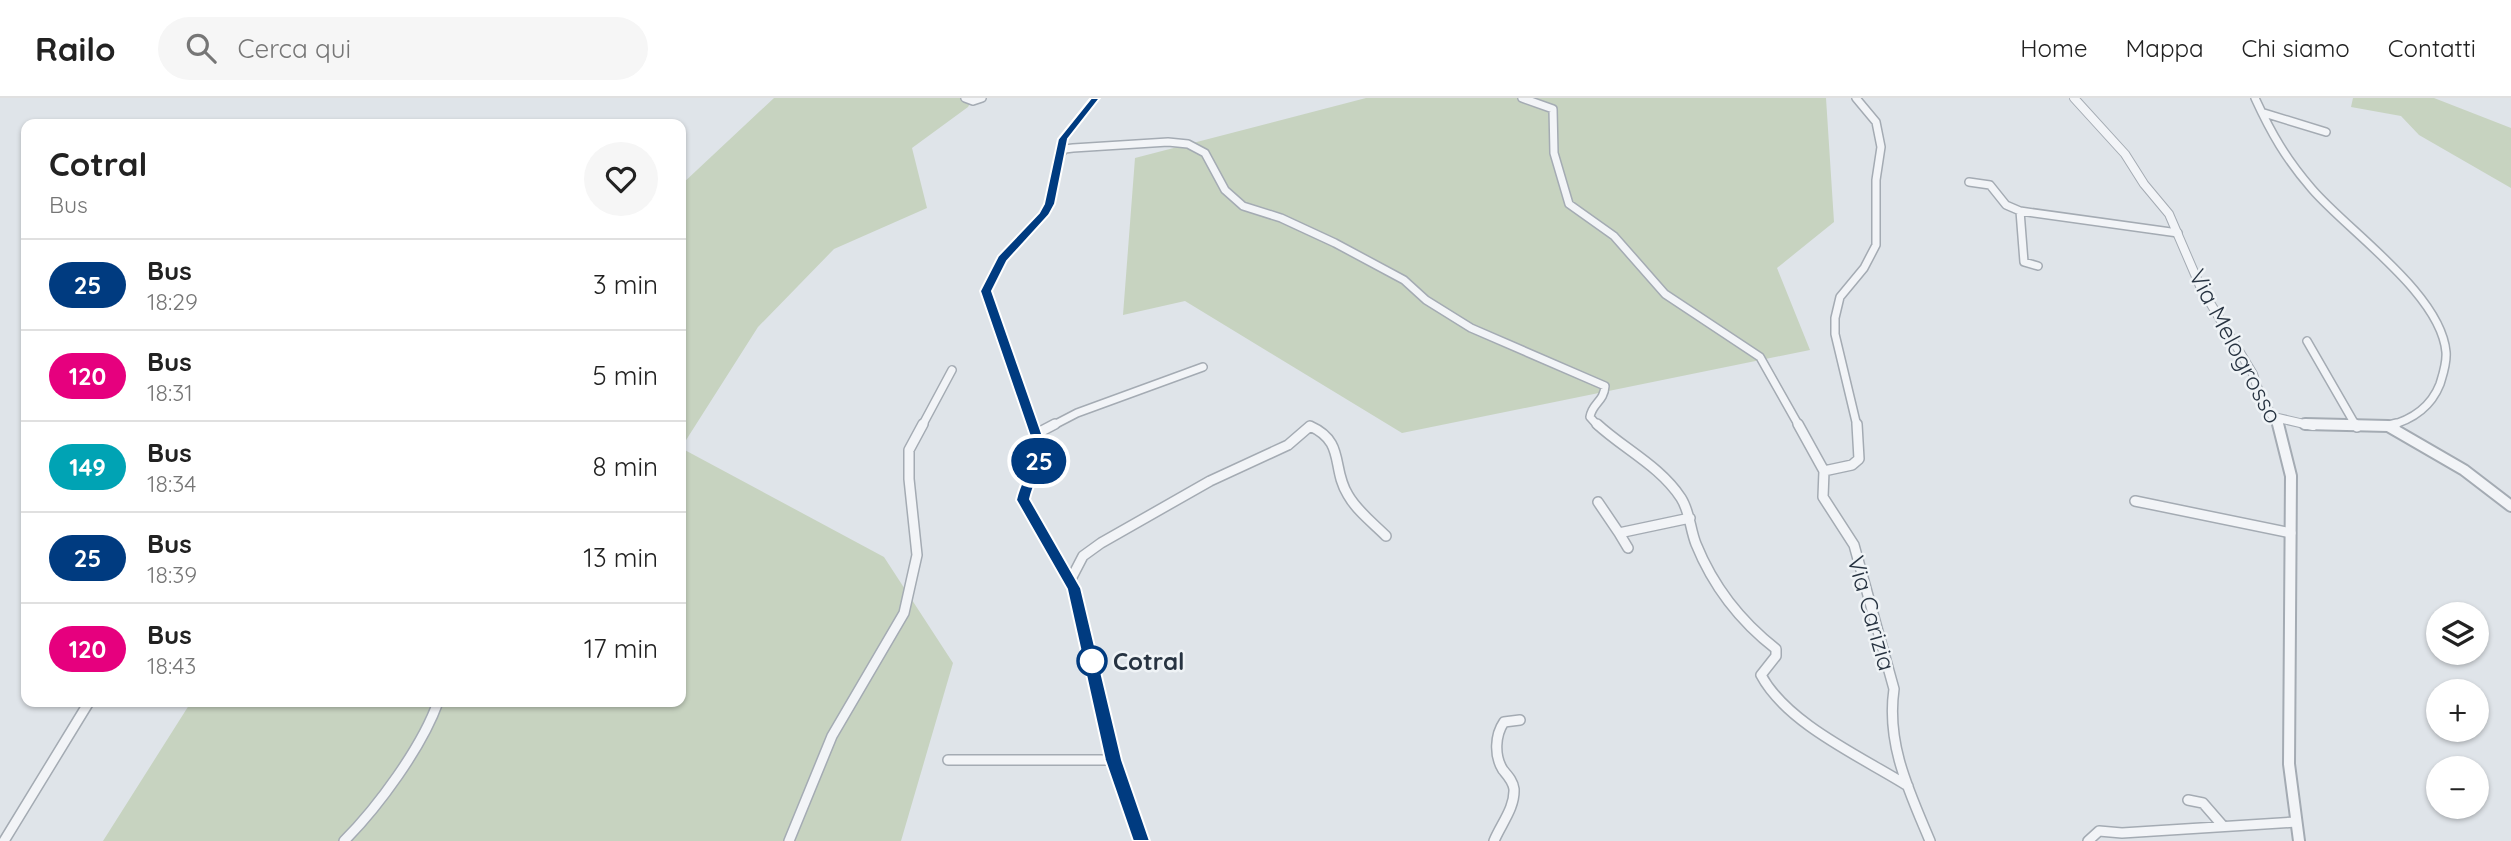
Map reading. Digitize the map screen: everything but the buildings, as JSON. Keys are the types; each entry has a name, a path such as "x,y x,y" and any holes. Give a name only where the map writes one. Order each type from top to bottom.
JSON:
{"main road":[{"path":"1095,98 1063,139 1049,204 1044,215 1002,259 986,291 1041,448 1039,461 1026,485 1023,500 1070,581 1088,641 1114,760 1141,841"}],"street":[{"path":"965,98 973,101 982,98"},
{"path":"1522,98 1553,109 1554,153 1569,204 1614,236 1665,294 1760,358 1824,471 1852,465 1859,458 1857,416 1835,334 1835,318 1840,298 1864,268 1876,245 1876,180 1881,147 1876,122 1856,98"},
{"name":"Via Melogrosso","path":"2074,98 2125,154 2144,184 2169,214 2200,286 2253,374 2261,398 2281,429 2291,476 2289,764 2299,841"},
{"path":"2255,98 2267,126 2302,176 2326,204 2401,275 2438,327 2446,350 2444,372 2436,395 2420,413 2402,424 2313,426 2274,417"},
{"path":"2263,113 2326,132"},
{"path":"1058,154 1062,155 1065,149 1071,148 1168,142 1188,144 1203,152 1225,190 1243,206 1281,218 1338,244 1404,281 1426,300 1471,328 1605,386 1604,397 1591,410 1590,417 1654,470 1679,495 1690,518 1695,541 1718,589 1736,615 1756,635 1776,649 1776,656 1761,675 1769,691 1813,727 1908,786"},
{"path":"1969,182 1990,185 2006,205 2020,211 2178,233"},
{"path":"2020,211 2024,262 2038,266"},
{"path":"2307,341 2357,427"},
{"path":"1036,434 1088,408 1203,367"},
{"path":"789,841 832,736 904,612 917,555 909,479 909,450 952,370"},
{"path":"1070,581 1083,556 1101,543 1210,481 1288,445 1310,426 1319,429 1336,447 1346,492 1386,536"},
{"path":"2388,426 2464,470 2511,506"},
{"name":"Via Carizia","path":"1824,471 1823,497 1854,545 1894,689 1889,709 1893,739 1930,841"},
{"path":"2135,501 2291,533"},
{"path":"1598,502 1628,548"},
{"path":"1619,533 1690,518"},
{"path":"3,838 86,707"},
{"path":"344,841 363,822 429,728 436,707"},
{"path":"1494,841 1507,820 1514,794 1512,780 1500,761 1497,732 1504,722 1520,720"},
{"path":"948,760 1114,760"},
{"path":"2188,800 2203,803 2223,827"},
{"path":"2088,841 2099,831 2137,837 2296,822"}],"green space":[{"path":"774,98 973,98 968,107 912,148 927,208 834,249 758,327 686,440 686,180"},
{"path":"1366,98 1826,98 1834,222 1777,268 1810,350 1402,433 1185,301 1123,315 1135,158"},
{"path":"2353,98 2434,98 2511,128 2511,188 2419,135 2401,116 2351,107"},
{"path":"686,451 884,557 953,663 901,841 103,841 188,707 686,707"}],"bus line":[{"name":"25","path":"1095,98 1063,139 1052,193 1044,215 1002,259 986,291 1041,448 1039,461 1026,485 1023,500 1074,588 1114,760 1141,841"}],"place":[{"name":"Cotral","path":"1092,661"}]}
